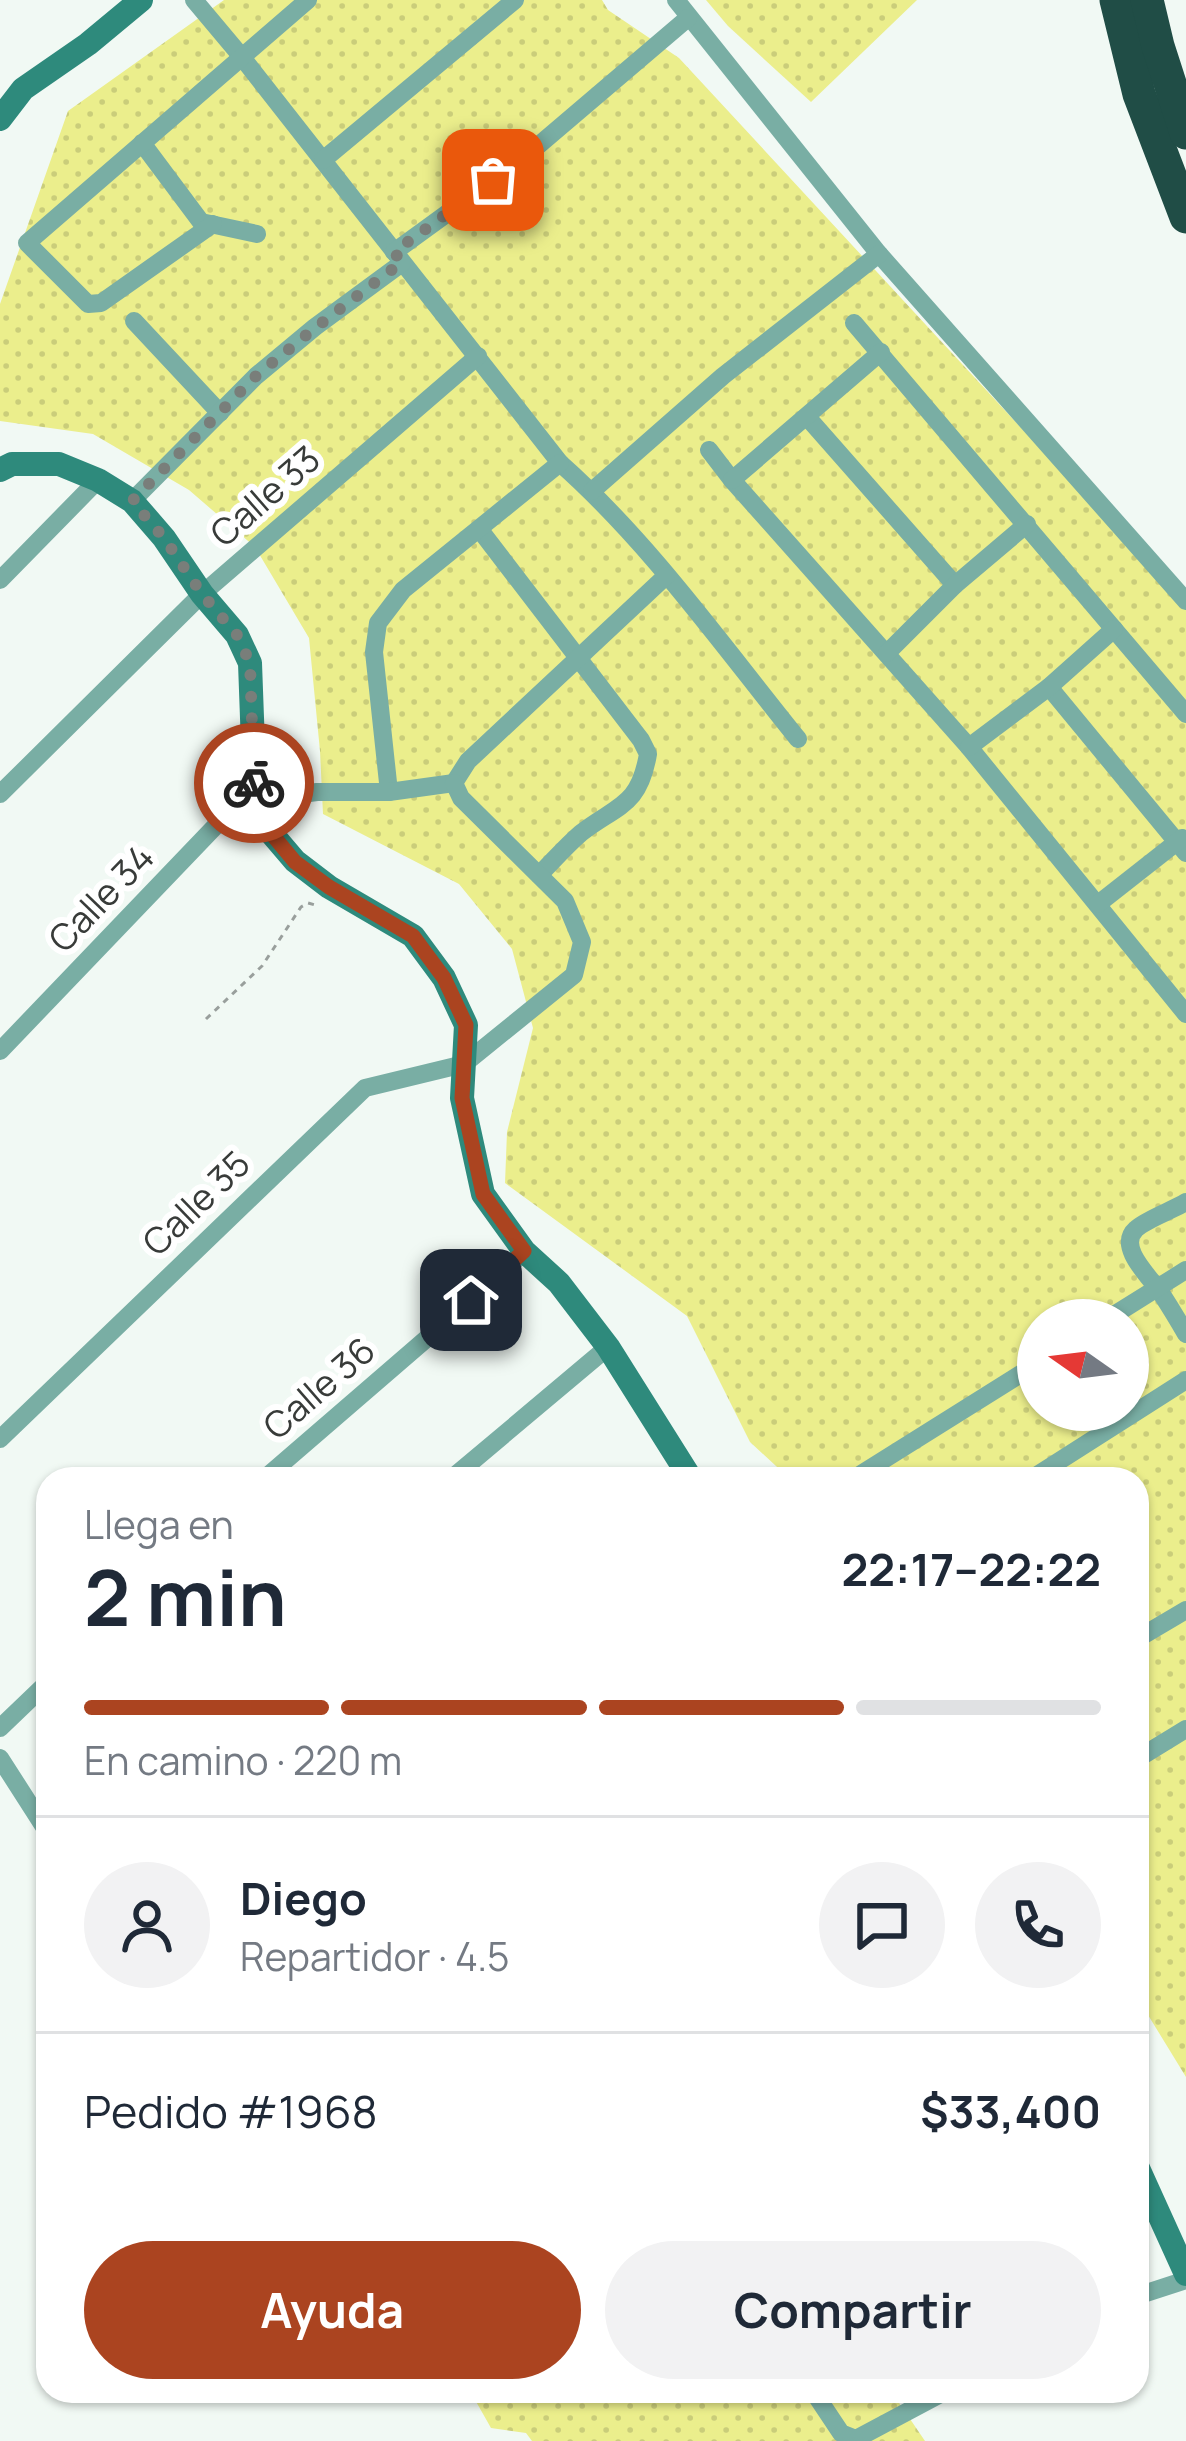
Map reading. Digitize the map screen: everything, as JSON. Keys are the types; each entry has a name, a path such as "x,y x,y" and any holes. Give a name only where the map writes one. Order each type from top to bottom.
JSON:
{"highway":[{"path":"1116,0 1139,94 1186,217"},
{"path":"1147,0 1186,134"}],"street":[{"path":"0,118 22,89 141,0"},
{"path":"194,0 560,463 592,490 798,739"},
{"path":"213,224 101,303 88,304 27,243 308,0"},
{"path":"322,160 515,0"},
{"path":"676,0 879,254 1186,601"},
{"path":"132,501 273,362 688,18"},
{"path":"142,143 201,222 257,234"},
{"path":"592,490 723,376 879,254"},
{"path":"134,321 220,413"},
{"path":"854,322 1186,714"},
{"path":"732,480 881,352"},
{"name":"Calle 33","path":"0,794 202,594 478,356"},
{"path":"808,418 955,585"},
{"path":"710,450 969,747 1186,1014"},
{"path":"388,792 374,652 378,623 403,590 560,463"},
{"path":"0,470 12,464 59,464 132,501 237,635 250,663 255,800 266,827 295,862 413,936 444,978 466,1025 462,1098 483,1194 524,1251 560,1282 608,1347 683,1467"},
{"path":"0,580 98,480"},
{"path":"887,653 955,585 1028,524"},
{"path":"479,530 648,754 638,788 624,806 582,833 539,875"},
{"path":"454,783 467,761 666,576"},
{"path":"969,747 1049,687 1114,629"},
{"path":"1049,687 1183,844 1098,904"},
{"path":"255,800 454,783"},
{"path":"454,783 461,798 565,901 582,942 574,975 464,1064"},
{"name":"Calle 34","path":"0,1051 228,813 255,800"},
{"name":"Calle 35","path":"0,1438 364,1088 464,1064"},
{"path":"1186,1202 1136,1228 1130,1238 1138,1264 1186,1334"},
{"name":"Calle 36","path":"278,1467 524,1251"},
{"path":"1139,1299 1186,1270"},
{"path":"466,1467 608,1347"},
{"path":"873,1467 1017,1376"},
{"path":"1050,1467 1186,1380"},
{"path":"1149,1632 1186,1610"},
{"path":"0,1728 36,1694"},
{"path":"1149,1752 1186,1729"},
{"path":"1,1762 36,1815"},
{"path":"1149,2196 1186,2277 1149,2291"},
{"path":"821,2403 842,2432 856,2439 924,2403"}],"path":[{"path":"206,1018 262,966 302,907 329,907 351,898"}],"green space":[{"path":"224,0 602,0 608,10 679,58 1186,606 1186,2077 1149,2017 1149,1467 777,1467 750,1442 687,1316 505,1183 507,1132 533,1028 512,949 459,884 323,814 309,638 255,547 189,490 93,434 0,421 0,304 68,111"},
{"path":"706,0 917,0 811,102"},
{"path":"477,2403 899,2403 925,2441 532,2441 526,2433 491,2428"}],"way so far":[{"path":"254,783 250,663 237,635 132,501 256,376 402,262 394,252 493,180"}],"route":[{"path":"254,783 266,827 295,862 413,936 444,978 466,1025 462,1098 483,1194 524,1251 471,1300"}]}
